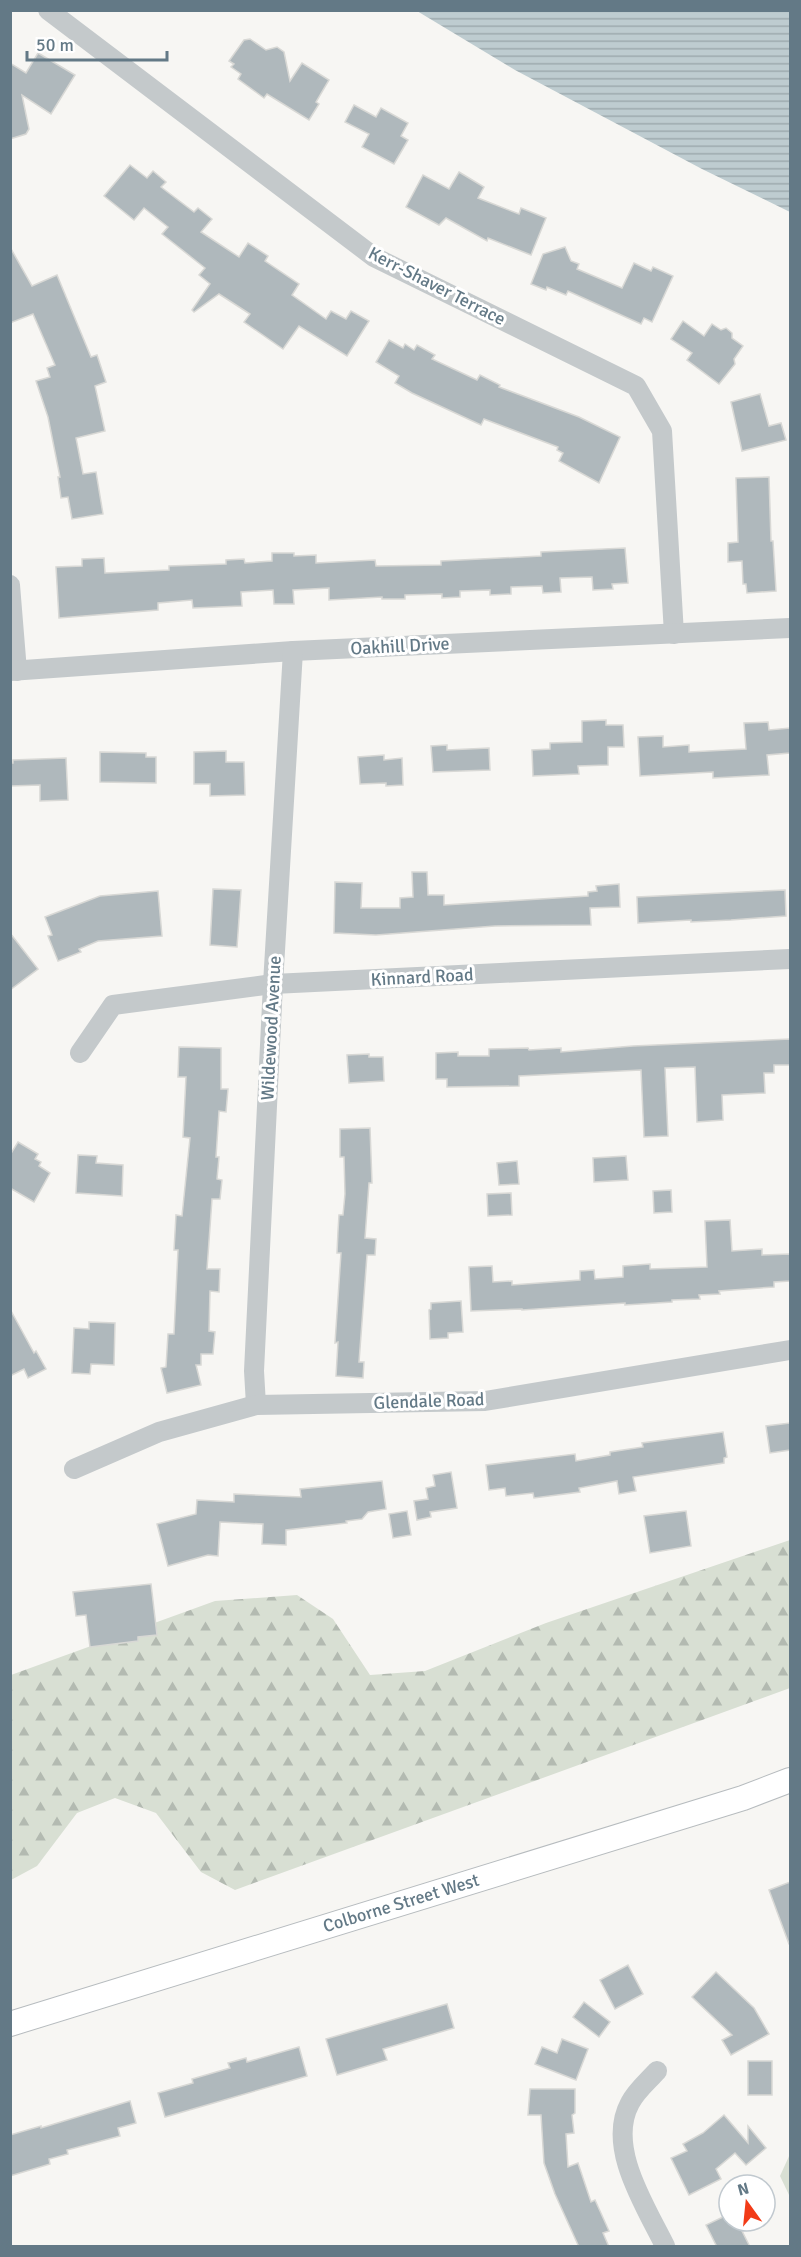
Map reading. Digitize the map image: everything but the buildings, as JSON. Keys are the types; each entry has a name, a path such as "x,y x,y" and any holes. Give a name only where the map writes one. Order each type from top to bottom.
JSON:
{"main road":[{"name":"Colborne Street West","path":"10,2024 743,1798 790,1780"}],"street":[{"name":"Kerr-Shaver Terrace","path":"48,10 374,257 636,386 662,431 674,634"},
{"path":"10,585 14,671"},
{"name":"Oakhill Drive","path":"14,671 294,651 790,628"},
{"name":"Wildewood Avenue","path":"256,1405 254,1371 273,984 294,651"},
{"name":"Kinnard Road","path":"80,1053 113,1005 273,984 790,958"},
{"name":"Glendale Road","path":"74,1469 159,1432 256,1405 485,1401 790,1350"},
{"path":"657,2071 630,2102 622,2135 626,2161 664,2247"}],"green space":[{"path":"790,1540 790,1688 235,1890 201,1872 156,1813 115,1798 77,1813 37,1866 11,1880 11,1675 215,1601 297,1595 333,1619 370,1675 425,1671 546,1623"},
{"path":"790,2154 790,2197 780,2176"}],"shaded area":[{"path":"417,11 790,11 790,212 702,169 515,70"}]}
